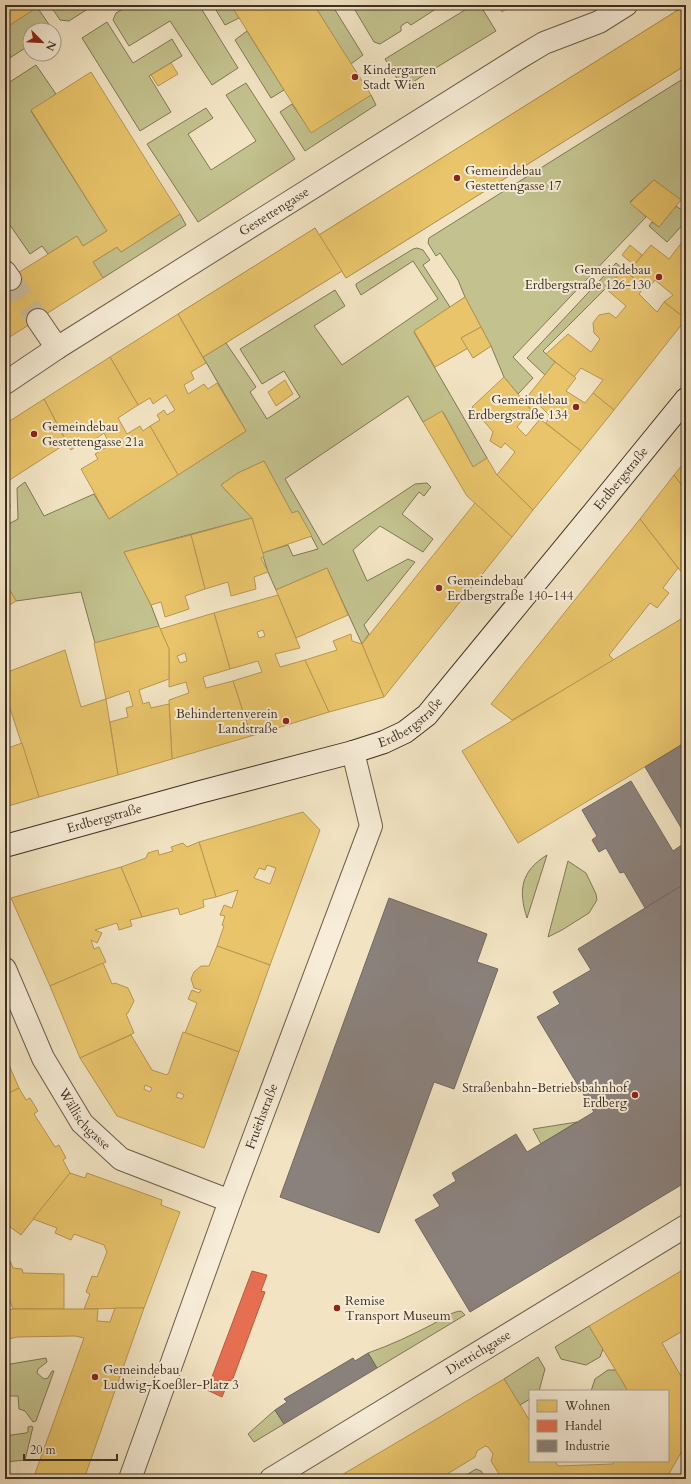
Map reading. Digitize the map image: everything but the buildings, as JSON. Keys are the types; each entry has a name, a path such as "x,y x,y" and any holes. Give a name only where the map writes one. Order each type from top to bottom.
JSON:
{"street":[{"name":"Gestettengasse","path":"5,383 57,348 544,43 599,22 626,5"},
{"path":"38,320 57,348"},
{"name":"Erdbergstraße","path":"5,846 192,794 353,752 384,742 405,732 427,715 686,399"},
{"name":"Fruëthstraße","path":"130,1479 230,1201 371,826 353,752"},
{"name":"Wällischgasse","path":"5,969 43,1058 82,1123 122,1159 230,1201"},
{"name":"Dietrichgasse","path":"271,1479 686,1226"}],"shaded area":[{"path":"50,5 94,5 69,21 60,20"},
{"path":"130,5 199,5 238,68 212,85 170,21 129,46 113,20 116,13"},
{"path":"213,5 231,5 239,18 225,25"},
{"path":"314,5 332,5 363,55 351,64"},
{"path":"352,5 442,5 411,25 407,22 401,26 401,31 380,44 374,42"},
{"path":"473,5 480,5 496,31 403,88 385,59"},
{"path":"37,7 47,22 22,22 22,50 5,61 5,28"},
{"path":"107,22 133,63 172,39 182,56 149,76 171,112 140,131 82,38"},
{"path":"247,31 284,90 271,98 235,40"},
{"path":"36,65 56,94 31,111 107,231 83,246 77,236 48,254 42,246 30,254 5,218 5,85"},
{"path":"686,77 686,204 654,180 630,202 646,217 513,357 533,378 518,394 504,377 491,346 465,297 458,280 440,253 436,256 428,243 429,238"},
{"path":"246,83 295,159 198,222 147,144 206,108 213,118 188,134 211,170 256,141 226,95"},
{"path":"371,95 376,105 305,151 280,112 292,104 311,132"},
{"path":"676,206 686,213 686,221 667,242 649,226 652,222 659,227"},
{"path":"180,214 186,225 103,278 93,262 117,247 121,252"},
{"path":"417,248 423,250 430,260 423,265 450,307 414,332 487,458 473,467 443,412 423,422 408,396 285,479 323,545 415,484 427,483 431,487 424,496 419,492 402,514 433,539 423,552 380,526 353,550 367,581 408,559 415,562 364,625 369,634 362,644 327,568 276,590 262,553 288,545 293,556 318,549 298,511 292,513 264,461 238,473 221,485 252,518 124,552 151,605 159,626 95,643 81,592 16,601 5,582 5,526 18,519 17,488 25,482 44,516 94,494 109,519 246,431 203,357 226,343 256,387 250,392 267,419 300,397 284,371 262,384 240,349 335,290 345,306 314,326 342,365 438,299 413,261 361,295 356,286 356,284"},
{"path":"616,263 624,270 543,351 555,362 545,375 527,358"},
{"path":"8,481 10,508 5,511 5,483"},
{"path":"547,855 527,918 523,899 524,882 532,868 538,861"},
{"path":"568,861 586,873 596,894 597,900 589,913 548,937"},
{"path":"577,1122 541,1144 533,1129"},
{"path":"461,1311 465,1315 377,1368 368,1353 409,1336 450,1314"},
{"path":"589,1326 603,1349 600,1357 586,1365 561,1359 555,1347"},
{"path":"538,1357 545,1369 539,1390 529,1390 529,1400 520,1405 504,1379"},
{"path":"46,1358 47,1362 38,1369 37,1373 44,1379 48,1378 52,1371 54,1371 36,1421 33,1422 25,1411 19,1409 18,1396 5,1396 5,1365"},
{"path":"608,1370 616,1370 627,1390 591,1390 595,1379"},
{"path":"275,1410 284,1424 254,1442 248,1434"},
{"path":"28,1427 33,1427 25,1460 5,1462 5,1436 26,1433 28,1432"},
{"path":"476,1469 481,1471 486,1479 460,1479"}],"tunnel":[{"path":"10,279 38,320"}],"place":[{"name":"Kindergarten Stadt Wien","path":"355,77"},
{"name":"Gemeindebau Gestettengasse 17","path":"457,178"},
{"name":"Gemeindebau Erdbergstraße 126-130","path":"659,277"},
{"name":"Gemeindebau Erdbergstraße 134","path":"576,407"},
{"name":"Gemeindebau Gestettengasse 21a","path":"34,434"},
{"name":"Gemeindebau Erdbergstraße 140-144","path":"439,588"},
{"name":"Behindertenverein Landstraße","path":"286,721"},
{"name":"Straßenbahn-Betriebsbahnhof Erdberg","path":"635,1095"},
{"name":"Remise Transport Museum","path":"337,1308"},
{"name":"Gemeindebau Ludwig-Koeßler-Platz 3","path":"95,1377"}]}
